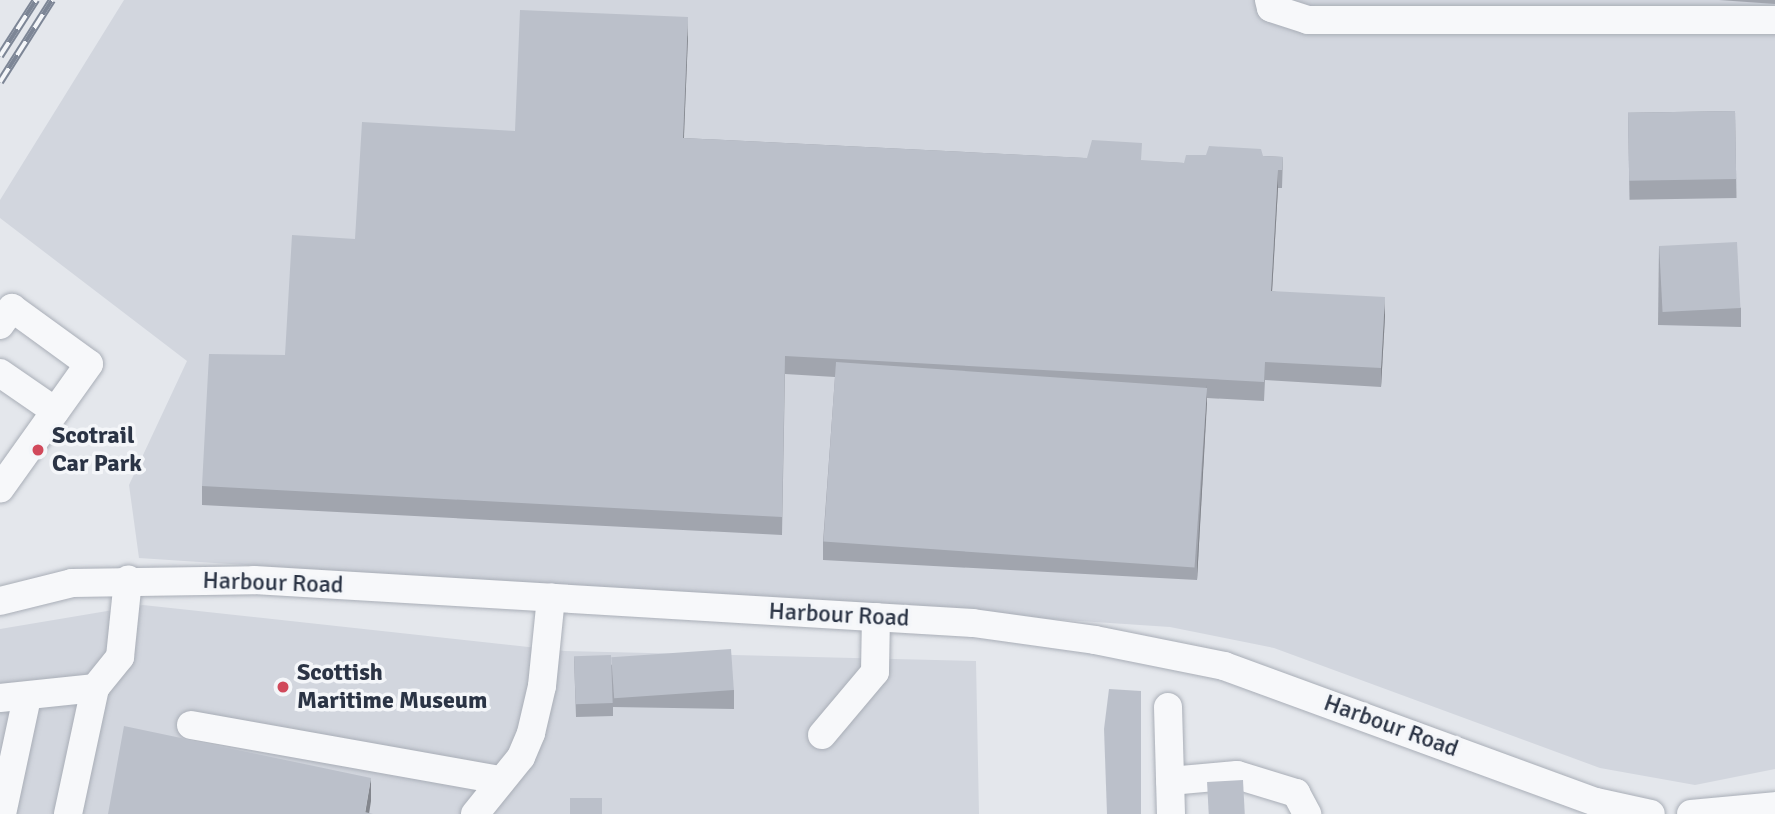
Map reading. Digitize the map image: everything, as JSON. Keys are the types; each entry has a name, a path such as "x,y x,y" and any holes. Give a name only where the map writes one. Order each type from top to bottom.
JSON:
{"street":[{"path":"1269,0 1272,8 1308,20 1775,20"},
{"path":"0,325 12,308 89,364 55,411 10,453 0,489"},
{"path":"0,373 55,411"},
{"path":"68,814 95,688 120,657 128,579"},
{"name":"Harbour Road","path":"0,601 72,583 128,579 254,580 973,623 1068,636 1223,666 1596,802 1651,814"},
{"path":"475,814 520,757 531,733 542,686 551,597"},
{"path":"822,735 875,672 876,617"},
{"path":"2,814 14,698 95,688"},
{"path":"1168,707 1171,814"},
{"path":"191,725 501,779"},
{"path":"1170,782 1237,775 1296,793 1307,814"},
{"path":"1691,814 1775,806"}],"shaded area":[{"path":"124,0 1775,0 1775,769 1695,785 1600,768 1274,648 1170,627 139,558 129,485 187,361 0,218 0,200"},
{"name":"Scottish Maritime Museum","path":"143,605 565,651 976,661 979,814 0,814 0,629"}],"building":[{"path":"520,10 688,17 683,138 1087,158 1092,140 1142,143 1141,160 1184,163 1186,155 1206,155 1209,146 1261,149 1263,156 1283,157 1282,170 1278,170 1271,291 1385,297 1381,368 1265,362 1264,382 785,356 782,517 202,486 209,354 285,355 292,235 355,239 362,122 515,131"},
{"path":"1735,111 1736,179 1629,181 1628,113"},
{"path":"1737,242 1740,308 1663,312 1659,246"},
{"path":"836,362 1207,388 1195,568 823,542"},
{"path":"731,649 734,690 614,698 611,657"},
{"path":"611,655 613,703 576,704 574,656"},
{"path":"1109,689 1141,691 1141,814 1107,814 1104,729"},
{"path":"124,726 371,778 365,812 373,814 108,814"},
{"path":"1243,780 1245,814 1209,814 1207,782"},
{"path":"570,798 602,798 602,814 570,814"}],"railway":[{"path":"0,56 36,0"},
{"path":"0,82 52,0"}],"place":[{"name":"Scotrail Car Park","path":"38,450"},
{"name":"Scottish Maritime Museum","path":"283,687"}]}
